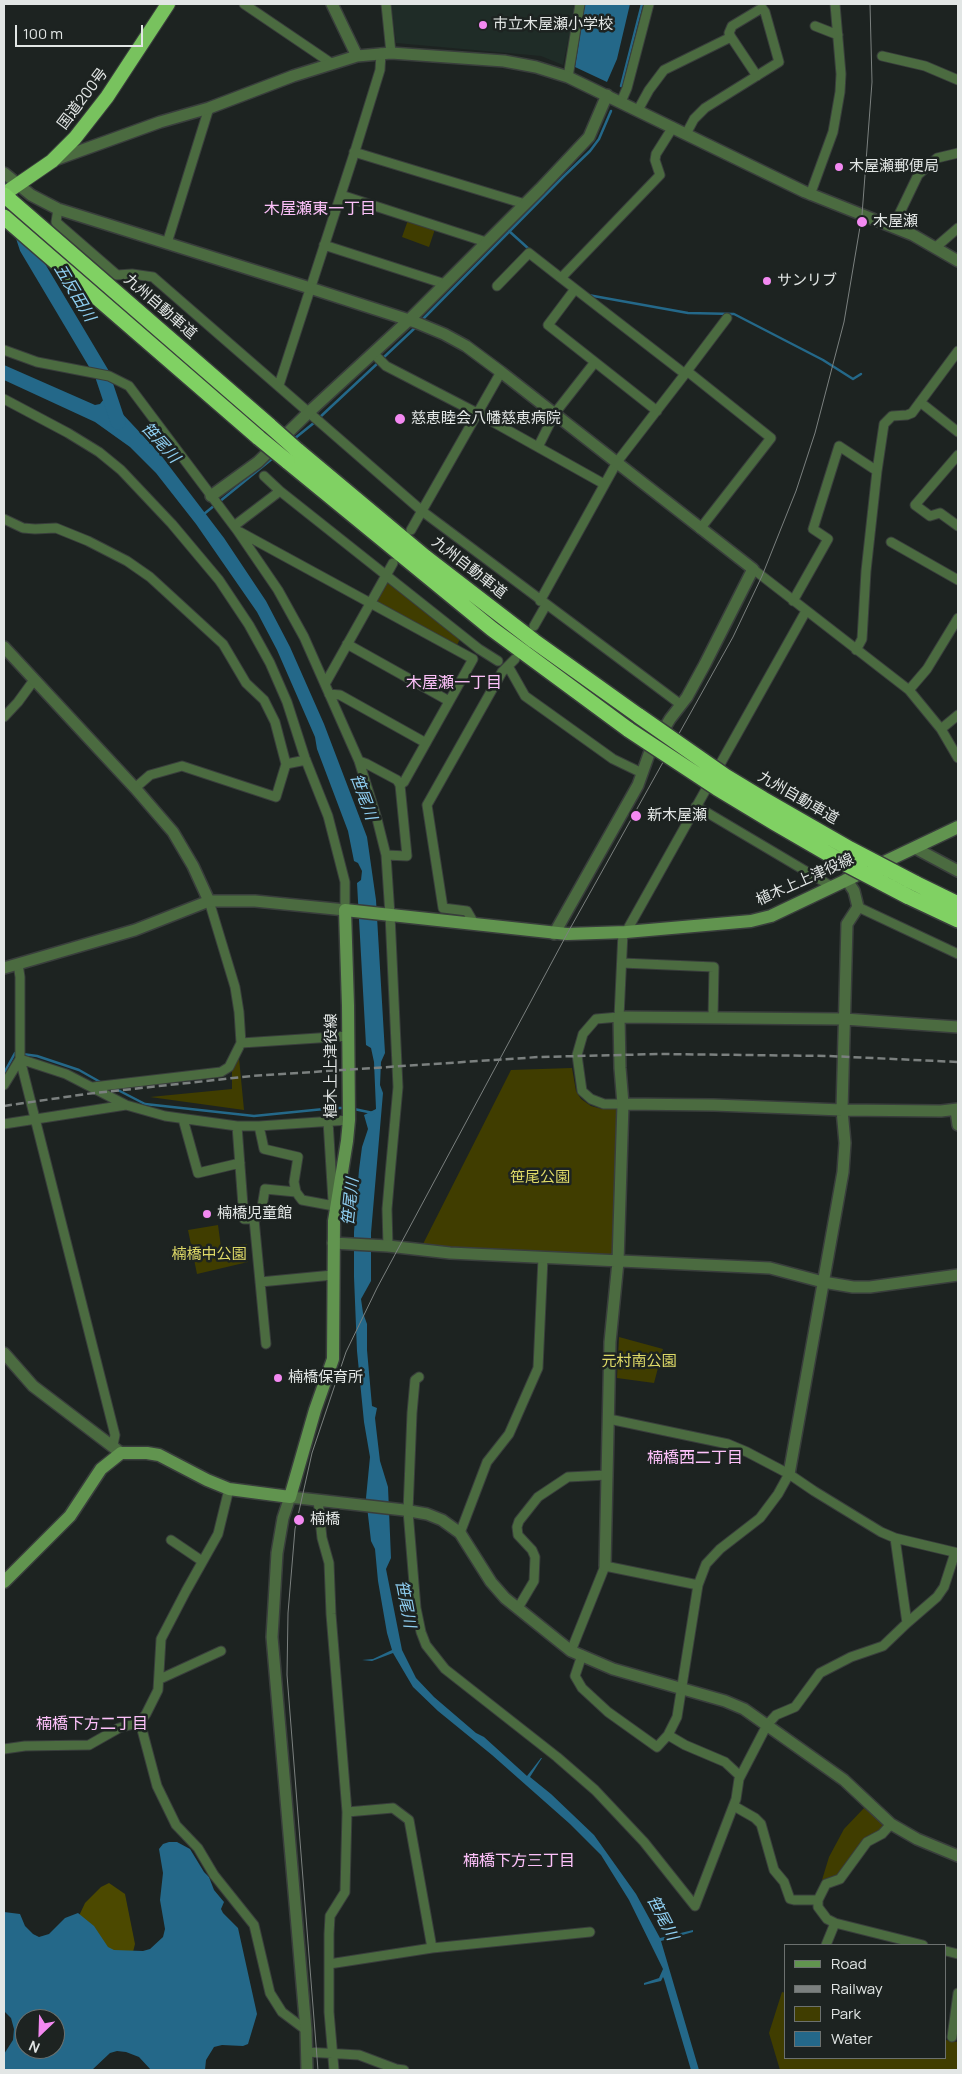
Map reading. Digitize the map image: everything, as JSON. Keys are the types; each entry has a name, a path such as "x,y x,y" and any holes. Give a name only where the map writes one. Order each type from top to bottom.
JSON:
{"highway":[{"name":"国道200号","path":"4,194 52,161 75,138 107,97 168,4"},
{"name":"九州自動車道","path":"4,194 270,426 292,456 492,628 629,730 717,788 844,863 911,889 958,904"},
{"name":"九州自動車道","path":"4,217 259,438 292,456 534,641 725,776 850,849 958,920"}],"main road":[{"name":"植木上上津役線","path":"290,1497 315,1410 333,1358 333,1275 338,1243 334,1211 349,1120 348,910 554,934 624,932 751,921 771,916 958,827"},
{"path":"4,1582 70,1516 101,1469 117,1449 159,1455 207,1480 229,1489 290,1497"}],"street":[{"path":"244,4 331,63"},
{"path":"332,4 357,56"},
{"path":"279,385 386,53 386,4"},
{"path":"568,77 580,4"},
{"path":"621,102 627,88 650,4"},
{"path":"810,195 833,132 840,92 835,4"},
{"path":"686,134 698,113 757,76 779,62 764,10 760,8 732,26 729,33 757,76"},
{"path":"815,26 838,35"},
{"path":"638,110 649,90 664,70 731,37"},
{"path":"52,161 160,122 209,108 331,63 357,56 386,53 504,61 536,67 568,77 810,195 893,227 936,247 958,261"},
{"path":"882,56 925,66 958,80"},
{"path":"215,502 311,415 379,359 445,284 589,138 607,95"},
{"path":"167,243 209,108"},
{"path":"561,278 660,175 655,160 656,154 673,128"},
{"path":"354,152 525,204"},
{"path":"893,227 918,175 937,158 958,154"},
{"path":"4,172 31,195 58,209 412,321 466,346 555,413 909,690 940,729 958,758"},
{"path":"341,195 486,242"},
{"path":"58,209 56,222 117,275 132,274 153,277 422,510 543,603 680,704"},
{"path":"936,247 958,228"},
{"path":"324,245 445,284"},
{"path":"497,286 529,253 771,438 700,528"},
{"path":"575,289 548,325 657,411"},
{"path":"534,626 543,603 617,462 727,318"},
{"path":"4,350 37,362 108,376 129,386 236,528 278,590 304,637 359,761 386,855 387,914 398,1087 387,1209 386,1246"},
{"path":"856,650 862,639 866,571 884,424 892,416 912,413 958,351"},
{"path":"379,359 604,484"},
{"path":"538,447 555,413 595,362"},
{"path":"411,530 501,372"},
{"path":"4,399 68,433 99,452 121,470 192,547 219,580 249,625 270,663 287,702 306,760 328,816 345,882 348,910 255,901 209,901 135,930 4,968"},
{"path":"920,402 958,432"},
{"path":"793,601 828,539 813,529 839,446 877,471"},
{"path":"956,461 915,505 930,516 940,513 958,526"},
{"path":"264,476 280,491 479,650 498,661"},
{"path":"236,528 280,491"},
{"path":"4,519 23,528 56,528 88,541 126,561 150,577 223,644 246,683 264,700 275,722 286,764 276,797 182,766 150,775 135,788"},
{"path":"236,528 473,659"},
{"path":"891,542 958,580"},
{"path":"325,684 393,563"},
{"path":"554,934 638,785 649,754 680,704 687,697 705,664 753,569"},
{"path":"806,611 624,932 619,1017 623,1104 618,1262 610,1342 605,1566 577,1653 575,1676 582,1688 602,1706 633,1732 657,1748 668,1735 677,1717 698,1585 706,1564 720,1549 760,1518 778,1494 789,1474 843,1172 845,1143 842,1110 847,924 858,907 854,891 846,879"},
{"path":"909,690 926,669 958,618"},
{"path":"347,644 449,702"},
{"path":"4,647 135,788 173,832 193,866 209,901 236,987 241,1044 229,1067 221,1072 93,1087"},
{"path":"400,785 404,782 479,650"},
{"path":"475,925 467,911 443,908 427,805 502,672 511,663 525,696 613,759 642,773"},
{"path":"4,717 34,680"},
{"path":"330,694 340,695 426,743"},
{"path":"940,729 958,715"},
{"path":"286,764 306,760"},
{"path":"359,761 397,780 400,785 407,856 386,855"},
{"path":"696,806 831,886"},
{"path":"915,848 958,872"},
{"path":"858,907 958,954"},
{"path":"622,963 714,967 713,1017"},
{"path":"18,964 20,977 20,1059 117,1449"},
{"path":"958,1027 844,1019 596,1018 583,1034 577,1055 582,1090 591,1099 604,1104 714,1105 842,1110 941,1111 957,1109 958,1125"},
{"path":"241,1044 349,1036"},
{"path":"4,1085 20,1059"},
{"path":"20,1059 66,1074 126,1106 148,1113 237,1126 349,1120"},
{"path":"4,1124 126,1106"},
{"path":"183,1119 198,1173 240,1163"},
{"path":"259,1126 264,1149 298,1158 294,1182 296,1192 302,1200 334,1211 328,1121"},
{"path":"237,1126 244,1220 259,1216 265,1190 296,1192"},
{"path":"254,1218 266,1344"},
{"path":"338,1243 450,1253 770,1268 823,1282 853,1287 870,1287 958,1275"},
{"path":"460,1534 487,1462 509,1434 538,1368 542,1258"},
{"path":"260,1282 333,1275"},
{"path":"4,1353 33,1386 117,1449"},
{"path":"420,1377 415,1380 406,1511 416,1608 426,1645 445,1669 557,1757 595,1790 643,1841 695,1906 734,1806 740,1776 767,1725 776,1715 795,1707 820,1673 851,1657 882,1646 937,1597 944,1587 957,1553 895,1538 881,1532 789,1474 728,1444 609,1419"},
{"path":"518,1608 534,1581 535,1557 532,1550 518,1535 517,1527 520,1521 538,1497 568,1477 607,1475"},
{"path":"4,1748 88,1745 119,1728 140,1722 158,1690 161,1639 218,1534 229,1489"},
{"path":"307,2070 306,2030 272,1637 276,1553 282,1518 290,1497 427,1514 442,1520 460,1534 491,1582 505,1598 577,1653 613,1669 725,1701 744,1709 844,1780 891,1824 917,1839 958,1856"},
{"path":"321,1501 322,1538 329,1563 331,1614 347,1812 345,1892 330,1916 329,2012 334,2070"},
{"path":"895,1538 907,1623"},
{"path":"171,1540 202,1561"},
{"path":"605,1566 698,1585"},
{"path":"160,1679 221,1651"},
{"path":"140,1722 157,1786 176,1825 198,1848 218,1880 254,1925 270,1994 282,2012 306,2030"},
{"path":"668,1735 685,1745 725,1762 740,1776"},
{"path":"734,1806 755,1818 761,1824 774,1870 784,1882 790,1899 818,1900"},
{"path":"347,1812 393,1808 409,1820 432,1948"},
{"path":"891,1824 882,1834 867,1842 840,1879 826,1884 818,1900 818,1907 822,1914 835,1922 919,1944"},
{"path":"826,1944 835,1922"},
{"path":"329,1964 432,1948 590,1932"},
{"path":"876,1944 879,1935"},
{"path":"952,2037 958,1993"},
{"path":"306,2052 359,2055 396,2069 404,2070"}],"shaded area":[{"name":"市立木屋瀬小学校","path":"391,4 575,4 575,8 563,65 541,56 396,43"},
{"path":"109,1883 125,1894 135,1944 131,1960 126,1968 78,1918 85,1903 101,1887"}],"green space":[{"path":"408,220 435,229 429,247 402,237"},
{"path":"388,581 460,639 456,647 376,602"},
{"path":"239,1058 244,1110 150,1097 232,1089 232,1068"},
{"name":"笹尾公園","path":"572,1068 576,1091 581,1099 591,1106 602,1109 617,1109 613,1255 451,1249 423,1244 511,1070"},
{"name":"楠橋中公園","path":"218,1225 221,1247 247,1244 248,1262 197,1274 188,1230"},
{"name":"元村南公園","path":"619,1337 663,1349 654,1383 617,1378"},
{"path":"865,1807 884,1823 879,1831 864,1839 840,1874 822,1880 829,1857 844,1829"},
{"path":"782,1992 784,1992 784,2059 947,2059 947,2040 958,2042 958,2070 780,2070 769,2033"}],"water":[{"path":"585,4 630,4 617,59 607,82 575,67"},
{"path":"4,365 95,405 100,404 104,399 117,408 160,454 224,538 266,601 290,647 324,724 367,837 376,900 385,1053 381,1062 380,1085 383,1093 371,1233 371,1281 361,1299 367,1324 367,1350 372,1406 377,1408 375,1418 380,1461 388,1487 391,1558 386,1569 402,1650 416,1678 434,1697 476,1733 484,1737 527,1776 542,1758 530,1777 551,1794 594,1835 636,1894 660,1938 693,1930 693,1932 661,1941 699,2070 691,2070 663,1977 661,1981 644,1985 644,1983 659,1978 663,1969 629,1900 601,1855 570,1824 492,1755 438,1711 413,1687 393,1653 372,1661 362,1660 373,1659 392,1650 387,1633 378,1581 375,1549 371,1541 366,1498 370,1457 364,1422 357,1351 354,1277 354,1232 359,1170 362,1147 368,1129 364,1115 376,1109 374,1062 371,1048 366,1045 357,883 361,880 362,871 358,863 354,861 348,831 317,749 315,737 277,650 257,612 196,524 156,473 130,447 95,422 4,380"},
{"path":"177,1842 190,1849 209,1877 214,1890 224,1902 221,1909 223,1913 238,1928 257,2014 248,2044 243,2046 222,2045 214,2047 206,2060 205,2070 151,2070 139,2057 117,2051 110,2053 92,2070 4,2070 4,2054 13,2040 14,2029 11,2018 4,2011 4,1912 20,1914 25,1926 39,1937 49,1934 65,1918 78,1913 94,1926 108,1947 114,1950 143,1951 150,1949 163,1937 165,1929 160,1900 163,1873 159,1849 163,1844"}],"waterway":[{"path":"621,86 642,4"},
{"path":"422,320 590,151 599,139 611,111"},
{"name":"五反田川","path":"4,178 27,248 102,374 118,422"},
{"path":"509,231 530,250"},
{"path":"588,295 688,313 734,314 823,360 853,379 861,374"},
{"path":"383,358 417,326"},
{"path":"319,418 379,362"},
{"path":"294,439 315,422"},
{"path":"219,502 273,458"},
{"path":"204,514 215,505"},
{"path":"4,1073 15,1053 37,1056 79,1070 102,1083"},
{"path":"112,1087 145,1104 254,1116 344,1108"},
{"path":"354,1109 373,1113"}],"tram line":[{"path":"318,2070 287,1675 288,1613 295,1529 312,1453 346,1352 377,1288 567,934 733,637 762,576 796,491 815,433 844,322 862,215 872,82 870,4"}],"railway":[{"path":"4,1106 86,1094 252,1076 539,1057 660,1054 829,1056 958,1062"}],"place":[{"name":"市立木屋瀬小学校","path":"483,25"},
{"name":"木屋瀬郵便局","path":"839,167"},
{"name":"木屋瀬","path":"862,222"},
{"name":"サンリブ","path":"767,281"},
{"name":"慈恵睦会八幡慈恵病院","path":"400,419"},
{"name":"新木屋瀬","path":"636,816"},
{"name":"楠橋児童館","path":"207,1214"},
{"name":"楠橋保育所","path":"278,1378"},
{"name":"楠橋","path":"299,1520"}],"district":[{"name":"木屋瀬東一丁目","path":"320,210"},
{"name":"木屋瀬一丁目","path":"454,684"},
{"name":"楠橋西二丁目","path":"695,1459"},
{"name":"楠橋下方二丁目","path":"92,1725"},
{"name":"楠橋下方三丁目","path":"519,1862"}],"water label":[{"name":"笹尾川","path":"160,443"},
{"name":"笹尾川","path":"363,797"},
{"name":"笹尾川","path":"351,1202"},
{"name":"笹尾川","path":"405,1604"},
{"name":"笹尾川","path":"662,1918"}]}
